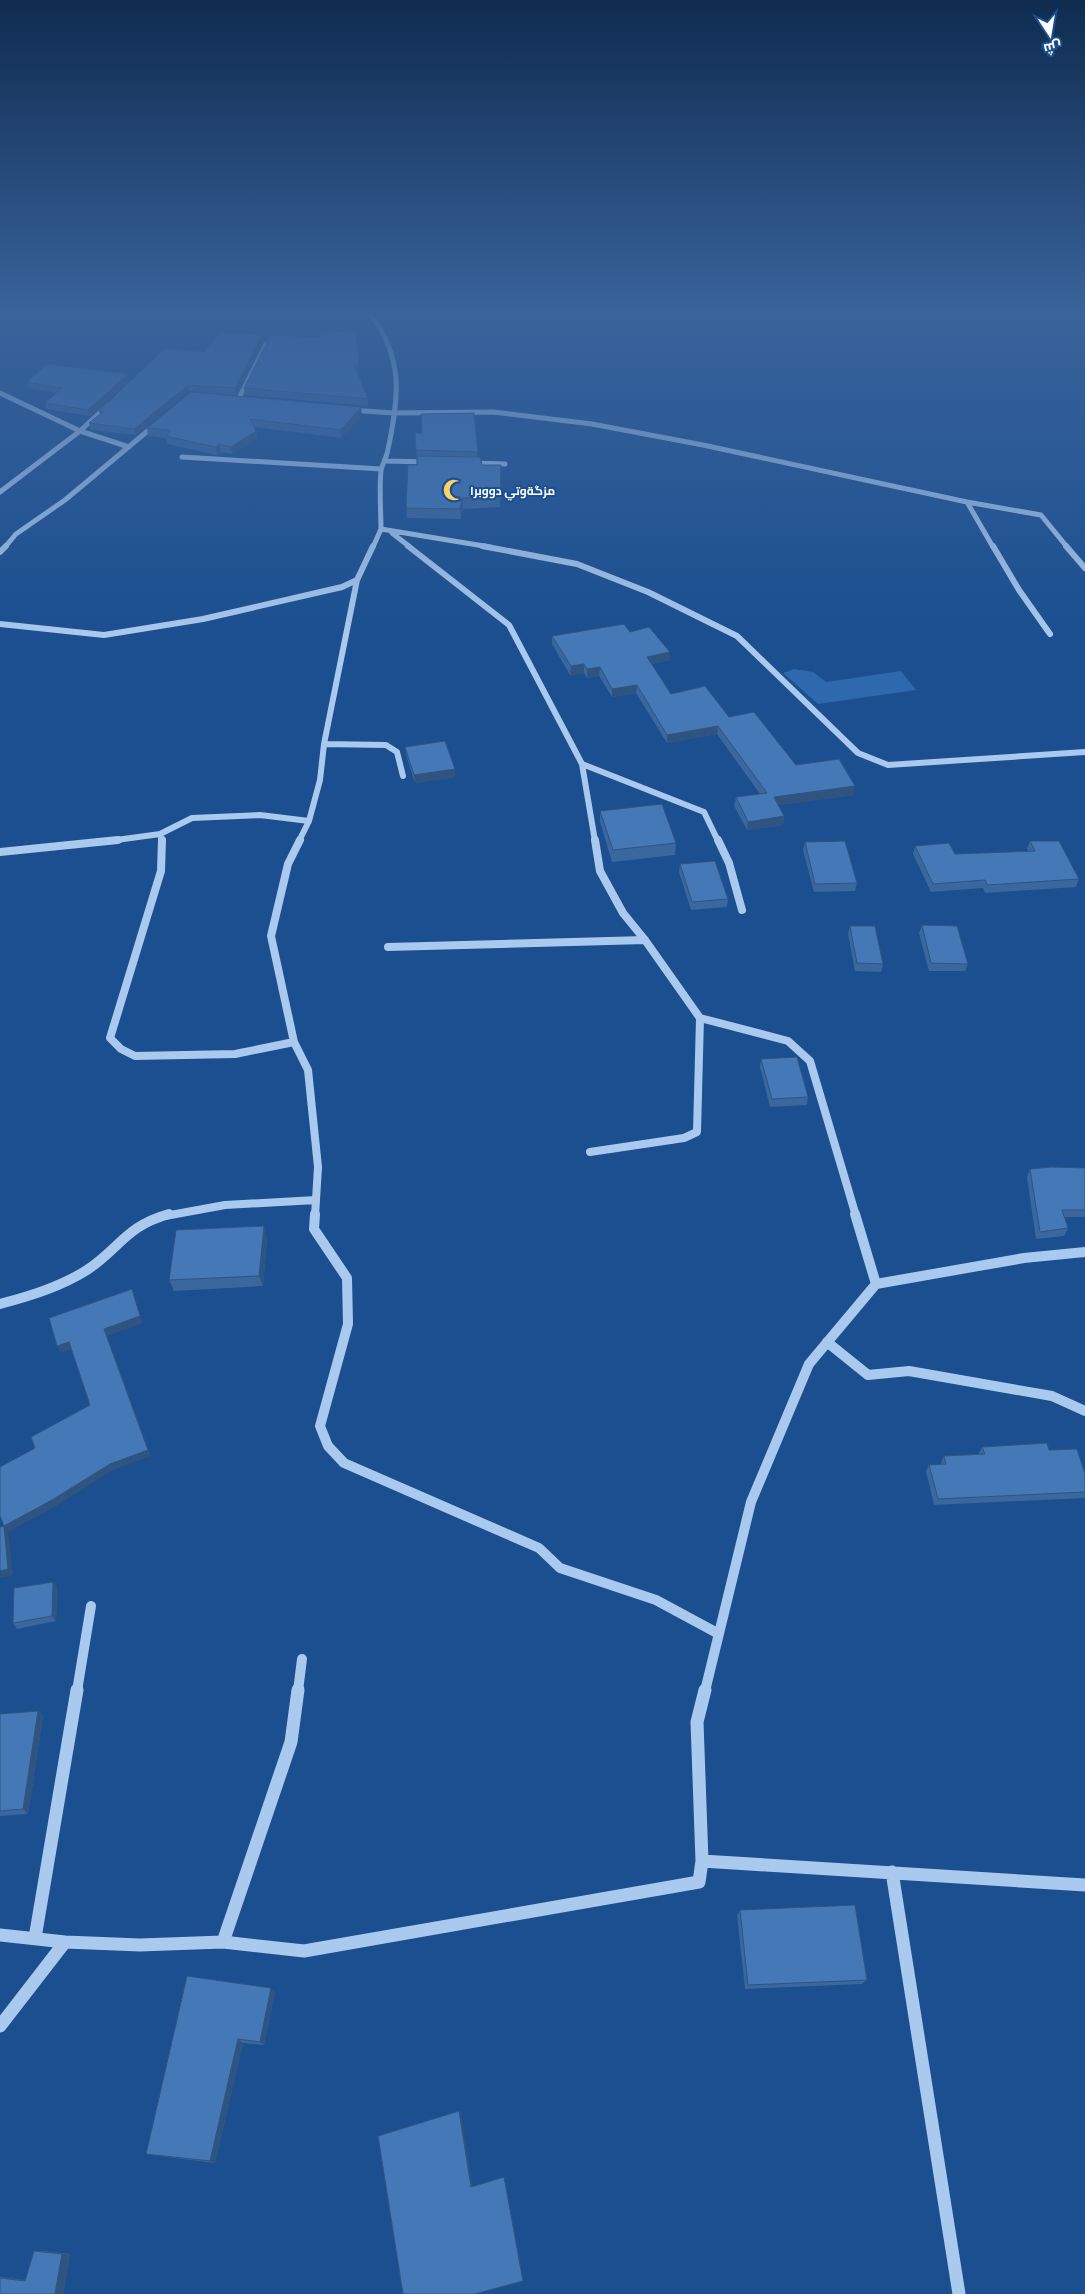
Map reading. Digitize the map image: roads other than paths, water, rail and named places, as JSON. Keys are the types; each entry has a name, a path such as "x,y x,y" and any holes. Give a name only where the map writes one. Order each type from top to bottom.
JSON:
{"street":[{"path":"59,421 80,431 129,447"},
{"path":"0,492 91,421"},
{"path":"0,552 16,534 65,500 160,421"},
{"path":"393,421 386,461 381,469 381,529 357,580 324,744 320,780 309,821 288,864 271,936 294,1042 308,1070 318,1166 314,1229 347,1278 348,1324 320,1426 328,1446 344,1463 539,1548 560,1568 656,1600 719,1634"},
{"path":"568,421 704,445 967,502 1041,515 1085,568"},
{"path":"182,457 381,469"},
{"path":"386,461 435,462"},
{"path":"465,463 505,464"},
{"path":"967,502 1019,590 1050,634"},
{"path":"381,529 534,554 576,564 648,592 736,636 858,753 888,765 1085,752"},
{"path":"389,531 509,625 582,764 600,871 623,913 645,940 700,1018 699,1114 697,1132 684,1138 590,1152"},
{"path":"0,624 104,635 203,619 342,587 357,580"},
{"path":"324,744 386,745 396,752 404,776"},
{"path":"582,764 704,812 729,863 742,910"},
{"path":"0,852 84,845 160,834 192,818 260,815 309,821"},
{"path":"160,834 162,842 161,871 110,1038 121,1049 135,1056 235,1054 294,1042"},
{"path":"388,947 645,940"},
{"path":"700,1018 788,1041 810,1061 876,1284"},
{"path":"0,1304 35,1295 88,1269 140,1226 172,1212 241,1204 316,1200"},
{"path":"0,1935 65,1942 140,1945 223,1942 304,1951 699,1882 702,1861 697,1722 751,1502 808,1364 876,1284 1024,1258 1085,1252"},
{"path":"826,1342 868,1375 910,1372 1052,1396 1085,1411"},
{"path":"35,1938 91,1606"},
{"path":"223,1942 291,1742 302,1659"},
{"path":"702,1861 1085,1885"},
{"path":"892,1872 959,2294"},
{"path":"0,2026 65,1942"}],"place":[{"name":"مزگةوتي دووبرا","path":"454,490"}]}
